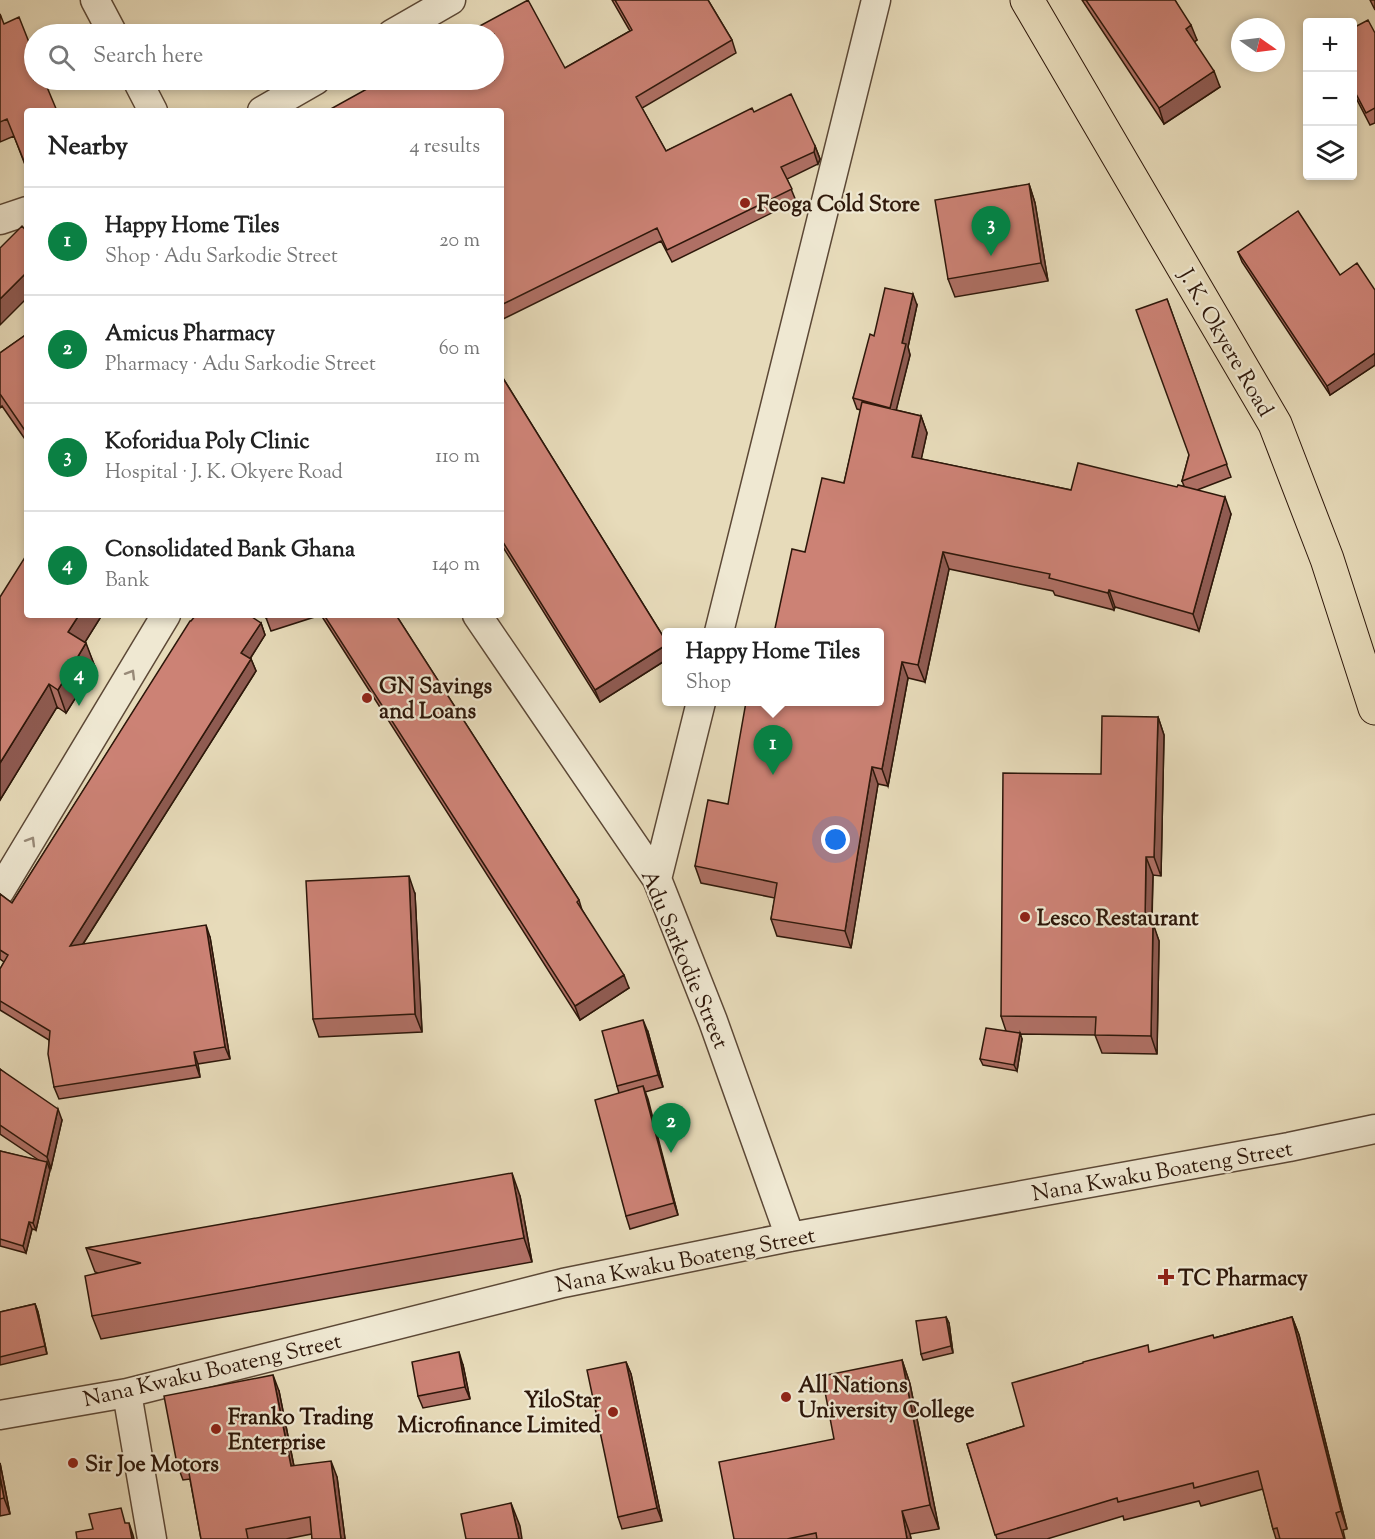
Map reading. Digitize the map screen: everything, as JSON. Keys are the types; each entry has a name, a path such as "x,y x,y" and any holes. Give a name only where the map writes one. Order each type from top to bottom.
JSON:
{"main road":[{"name":"J. K. Okyere Road","path":"1027,0 1275,424 1327,559 1375,708"}],"street":[{"path":"95,0 108,24"},
{"path":"409,24 451,0"},
{"path":"719,628 876,0"},
{"path":"142,90 151,108"},
{"path":"267,108 299,90"},
{"path":"0,220 24,212"},
{"path":"0,891 164,618"},
{"name":"Adu Sarkodie Street","path":"479,618 657,879 713,1021 790,1237"},
{"path":"657,879 700,706"},
{"name":"Nana Kwaku Boateng Street","path":"0,1414 127,1393 563,1282 790,1237 1289,1147 1375,1129"},
{"path":"127,1393 152,1539"}],"building":[{"path":"528,0 565,68 632,30 615,0 708,0 732,40 636,97 666,151 752,108 754,112 791,94 815,146 814,152 781,167 792,189 667,250 657,228 504,304 504,108 332,108 365,90 504,90 504,24 484,24"},
{"path":"1086,0 1175,0 1191,25 1186,29 1214,71 1159,108"},
{"path":"0,14 4,24 19,17 24,30 24,90 48,90 56,108 24,108 24,161 7,119 0,122"},
{"path":"1368,20 1375,33 1375,108 1366,113 1357,96 1357,26"},
{"path":"1029,184 1041,263 948,279 935,200"},
{"path":"1298,211 1340,275 1357,263 1375,290 1375,353 1327,386 1238,252"},
{"path":"22,226 24,228 24,275 0,299 0,248"},
{"path":"885,288 913,294 902,343 906,344 890,408 853,398 870,334 874,336"},
{"path":"1167,299 1227,464 1182,481 1189,455 1136,310"},
{"path":"24,336 24,429 0,394 0,353"},
{"path":"504,380 662,635 662,648 595,690 504,544"},
{"path":"862,402 921,416 912,457 1071,490 1078,463 1225,497 1193,614 1109,590 1108,593 1049,578 1050,574 943,552 918,665 902,662 882,769 872,767 845,931 771,919 777,883 695,866 708,800 728,804 745,706 884,706 884,628 775,628 792,549 805,552 822,478 844,483"},
{"path":"24,559 24,618 77,618 68,632 86,643 58,690 49,684 0,763 0,597"},
{"path":"194,618 254,618 261,623 241,653 251,659 70,946 206,925 225,1047 194,1052 196,1065 54,1087 48,1054 50,1031 0,1001 0,969 8,955 0,950 0,894 12,903"},
{"path":"326,618 398,618 579,900 577,902 624,975 575,1006"},
{"path":"1102,716 1158,717 1154,857 1146,857 1145,923 1153,923 1151,1036 1095,1035 1096,1017 1001,1016 1003,773 1101,774"},
{"path":"409,876 415,1014 313,1019 306,881"},
{"path":"643,1020 658,1075 617,1086 602,1031"},
{"path":"986,1028 1020,1033 1014,1065 980,1059"},
{"path":"0,1069 58,1109 47,1157 0,1125"},
{"path":"643,1086 674,1203 626,1216 595,1100"},
{"path":"0,1151 47,1162 33,1223 29,1222 23,1246 0,1239"},
{"path":"512,1173 524,1238 92,1316 85,1276 141,1263 86,1248"},
{"path":"35,1304 45,1346 0,1357 0,1312"},
{"path":"946,1317 951,1346 921,1354 916,1321"},
{"path":"1292,1317 1341,1511 1336,1513 1344,1539 1280,1539 1277,1528 1273,1529 1258,1471 1194,1488 1193,1483 1118,1502 1117,1498 995,1535 967,1444 1024,1426 1012,1383 1148,1345 1149,1352 1213,1335 1214,1338"},
{"path":"459,1352 465,1387 418,1396 412,1362"},
{"path":"902,1360 930,1505 902,1511 907,1539 817,1539 816,1533 787,1539 734,1539 719,1462 834,1439 822,1376"},
{"path":"626,1362 657,1508 618,1517 587,1370"},
{"path":"273,1375 291,1466 331,1461 341,1539 312,1539 310,1517 246,1529 248,1539 201,1539 187,1462 177,1464 164,1396"},
{"path":"0,1477 4,1498 0,1499"},
{"path":"511,1503 519,1539 466,1539 461,1514"},
{"path":"121,1508 125,1523 129,1523 132,1539 77,1539 76,1532 93,1529 89,1514"}],"place":[{"name":"Feoga Cold Store","path":"745,203"},
{"name":"Koforidua Poly Clinic","path":"991,256"},
{"name":"GN Savings and Loans","path":"367,698"},
{"name":"Consolidated Bank Ghana","path":"79,706"},
{"name":"Happy Home Tiles","path":"773,775"},
{"name":"Lesco Restaurant","path":"1025,917"},
{"name":"Amicus Pharmacy","path":"671,1153"},
{"name":"TC Pharmacy","path":"1166,1277"},
{"name":"All Nations University College","path":"786,1397"},
{"name":"YiloStar Microfinance Limited","path":"613,1412"},
{"name":"Franko Trading Enterprise","path":"216,1429"},
{"name":"Sir Joe Motors","path":"73,1463"}]}
